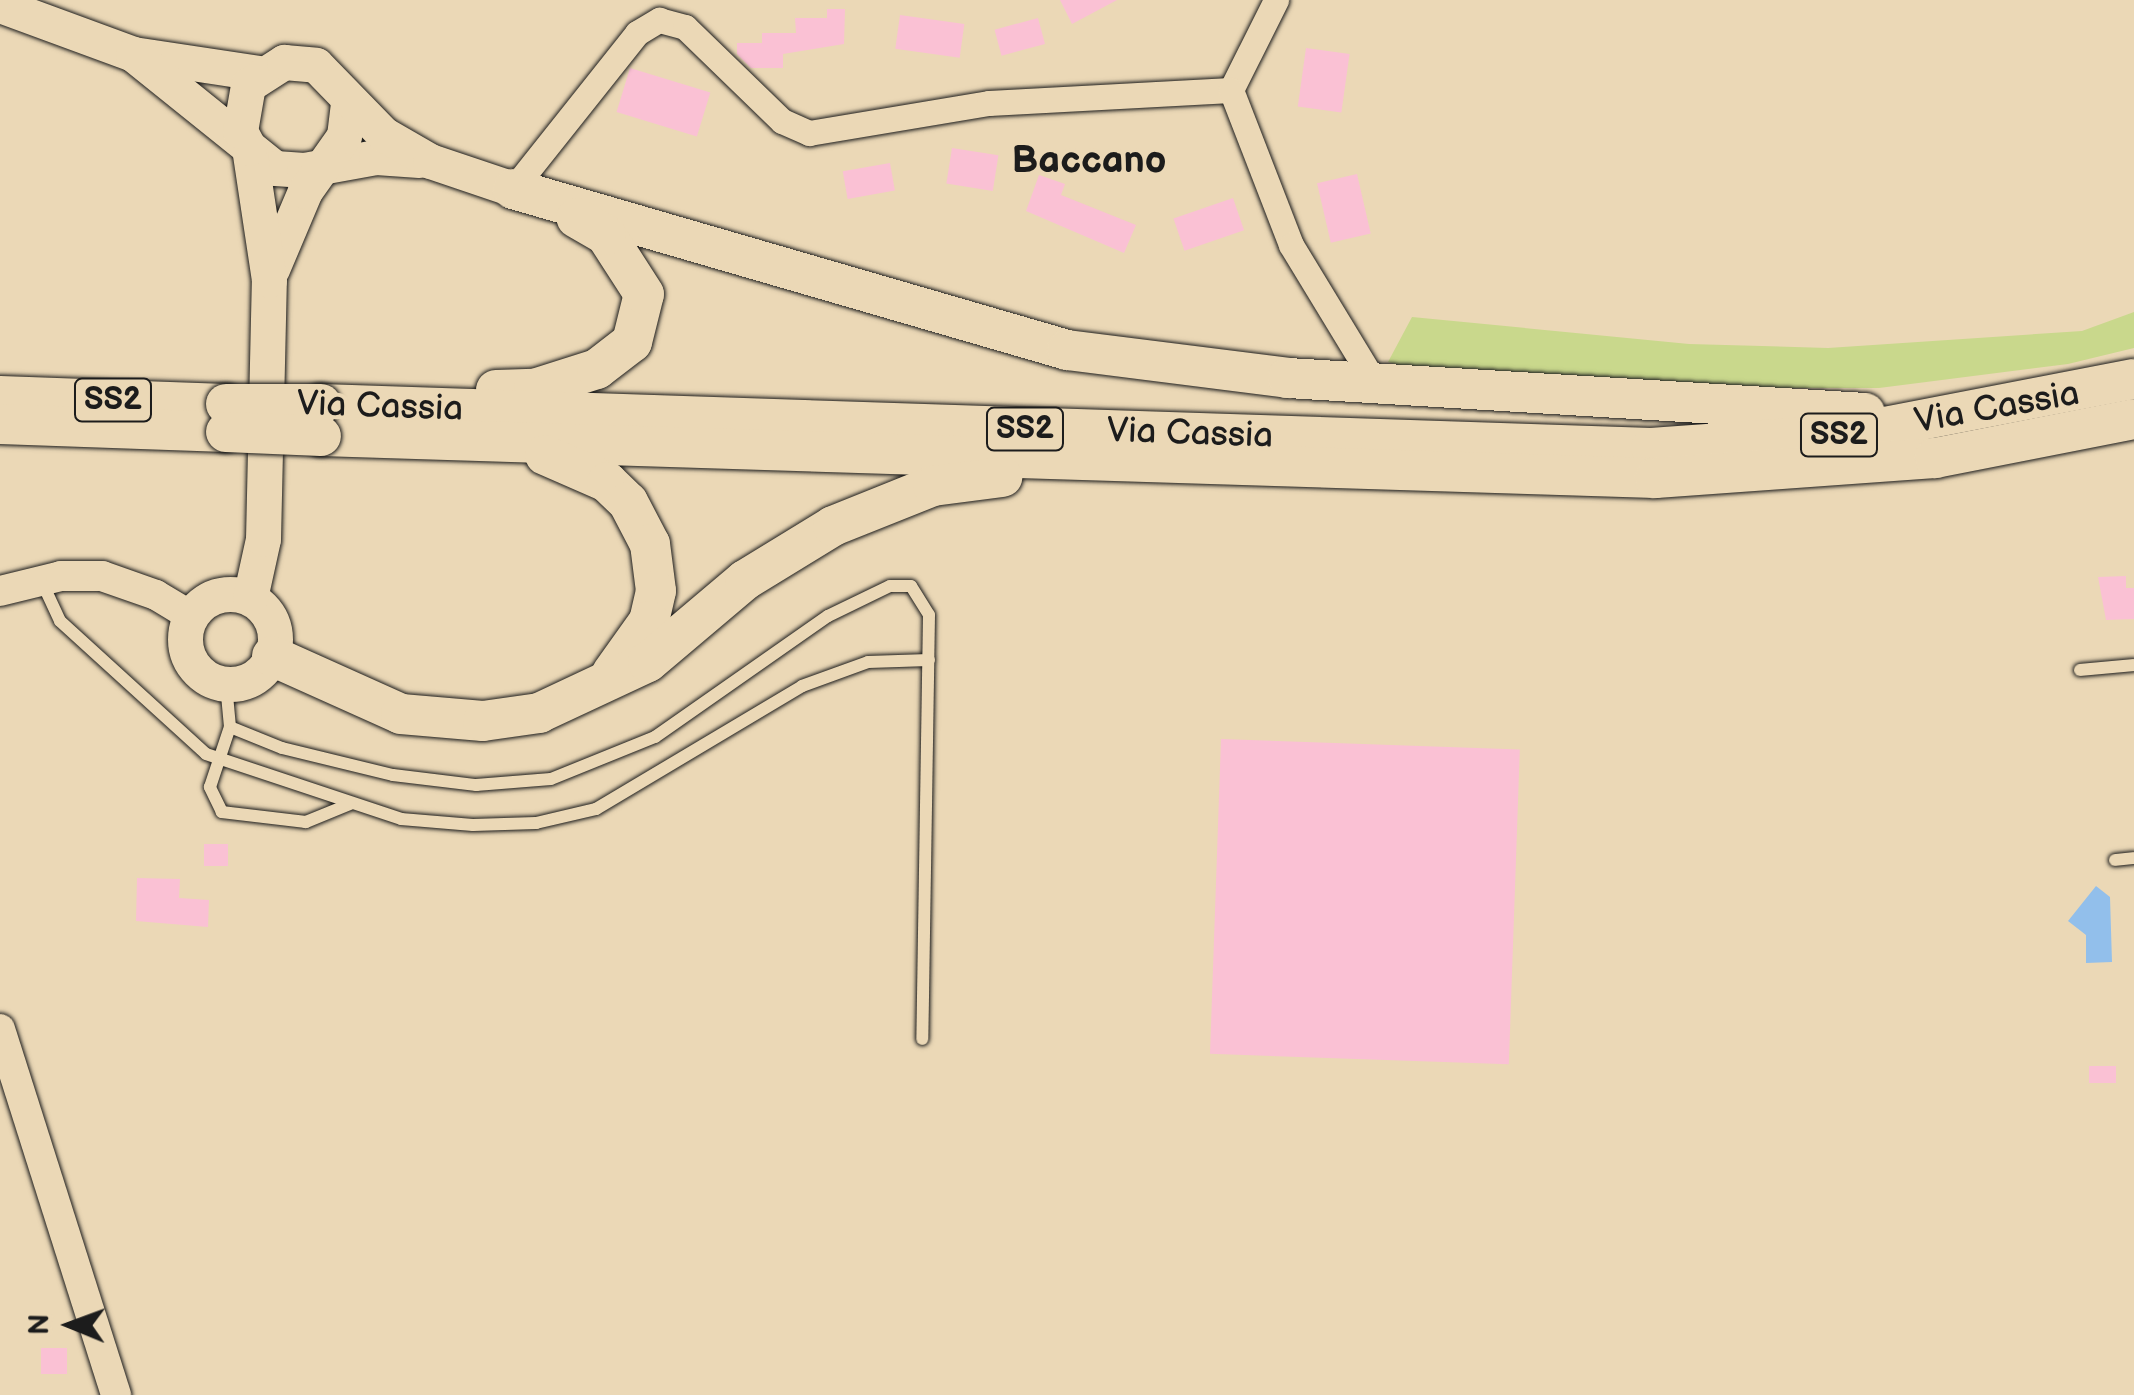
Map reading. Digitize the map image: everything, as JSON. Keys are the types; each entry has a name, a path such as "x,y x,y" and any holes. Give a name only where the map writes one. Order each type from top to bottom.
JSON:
{"highway":[{"path":"513,189 1035,344 1174,367 1375,384 1948,418"},
{"path":"321,420 358,393 534,389 598,369 632,342 644,294 628,263 606,235 553,203"},
{"name":"Via Cassia","path":"0,424 226,418 1587,447 1764,443 1948,418 2134,379"},
{"name":"Via Cassia","path":"0,396 226,418"},
{"name":"Via Cassia","path":"321,420 458,442 1120,460 1584,478 1740,475 1935,458 2134,419"},
{"path":"458,442 584,467 616,490 646,533 656,573 650,620 633,650 591,693"},
{"path":"272,656 349,696 420,717 502,720 591,693 662,652 767,565 872,508 956,482 1120,460"}],"main road":[{"path":"0,5 133,54 258,74 284,62 316,65 336,80 348,104 430,160 513,189"},
{"path":"133,54 275,168 376,157 430,160"},
{"path":"250,598 263,539 269,280 249,148 238,111 258,74"},
{"path":"269,280 283,232 320,166 344,136 348,104"},
{"path":"214,596 250,598 272,622 272,656 250,680 226,684 202,674 190,660 185,635 190,616 214,596"}],"street":[{"path":"1267,5 1231,90 1291,246 1375,384"},
{"path":"513,189 626,46 658,20 685,28 774,114 810,133 989,102 1231,90"},
{"path":"1323,380 1348,339"},
{"path":"0,591 41,580 116,579 190,616"},
{"path":"0,1028 116,1395"}],"lane":[{"path":"41,580 54,612 174,732 220,760 402,819 473,825 536,823 596,809 802,686 868,662 929,660"},
{"path":"230,728 293,751 393,775 521,784 578,773 634,749 800,633 890,586 922,594 929,660 922,1039"},
{"path":"2080,670 2134,665"},
{"path":"226,684 230,728 211,794 217,808 235,818 306,822 350,804"},
{"path":"2115,860 2134,858"}],"green space":[{"path":"2134,312 2134,348 2068,364 1879,388 1751,388 1413,369 1388,362 1412,317 1689,344 1828,348 2082,331"}],"water":[{"path":"2096,886 2110,897 2112,962 2086,963 2086,935 2068,921"}],"building":[{"path":"1060,0 1117,0 1072,24"},
{"path":"827,9 845,9 844,44 783,54 783,68 751,68 737,54 737,43 762,43 762,33 796,33 795,18 827,18"},
{"path":"900,15 964,24 960,58 895,49"},
{"path":"1038,18 1045,44 1002,56 995,30"},
{"path":"1306,48 1350,54 1341,113 1298,106"},
{"path":"630,68 710,93 697,137 617,112"},
{"path":"952,148 998,155 993,191 946,184"},
{"path":"890,163 895,191 848,199 843,171"},
{"path":"1357,174 1371,233 1331,243 1317,183"},
{"path":"1039,175 1065,184 1061,195 1136,225 1124,253 1026,211"},
{"path":"1233,198 1244,230 1185,251 1173,219"},
{"path":"2126,576 2126,588 2134,588 2134,619 2106,620 2098,577"},
{"path":"1221,739 1520,749 1509,1064 1210,1054"},
{"path":"204,844 228,844 228,866 204,866"},
{"path":"137,878 180,879 179,898 209,900 208,927 136,921"},
{"path":"2089,1066 2116,1066 2116,1083 2089,1083"},
{"path":"41,1348 67,1348 67,1374 41,1374"}],"district":[{"name":"Baccano","path":"1089,161"}]}
